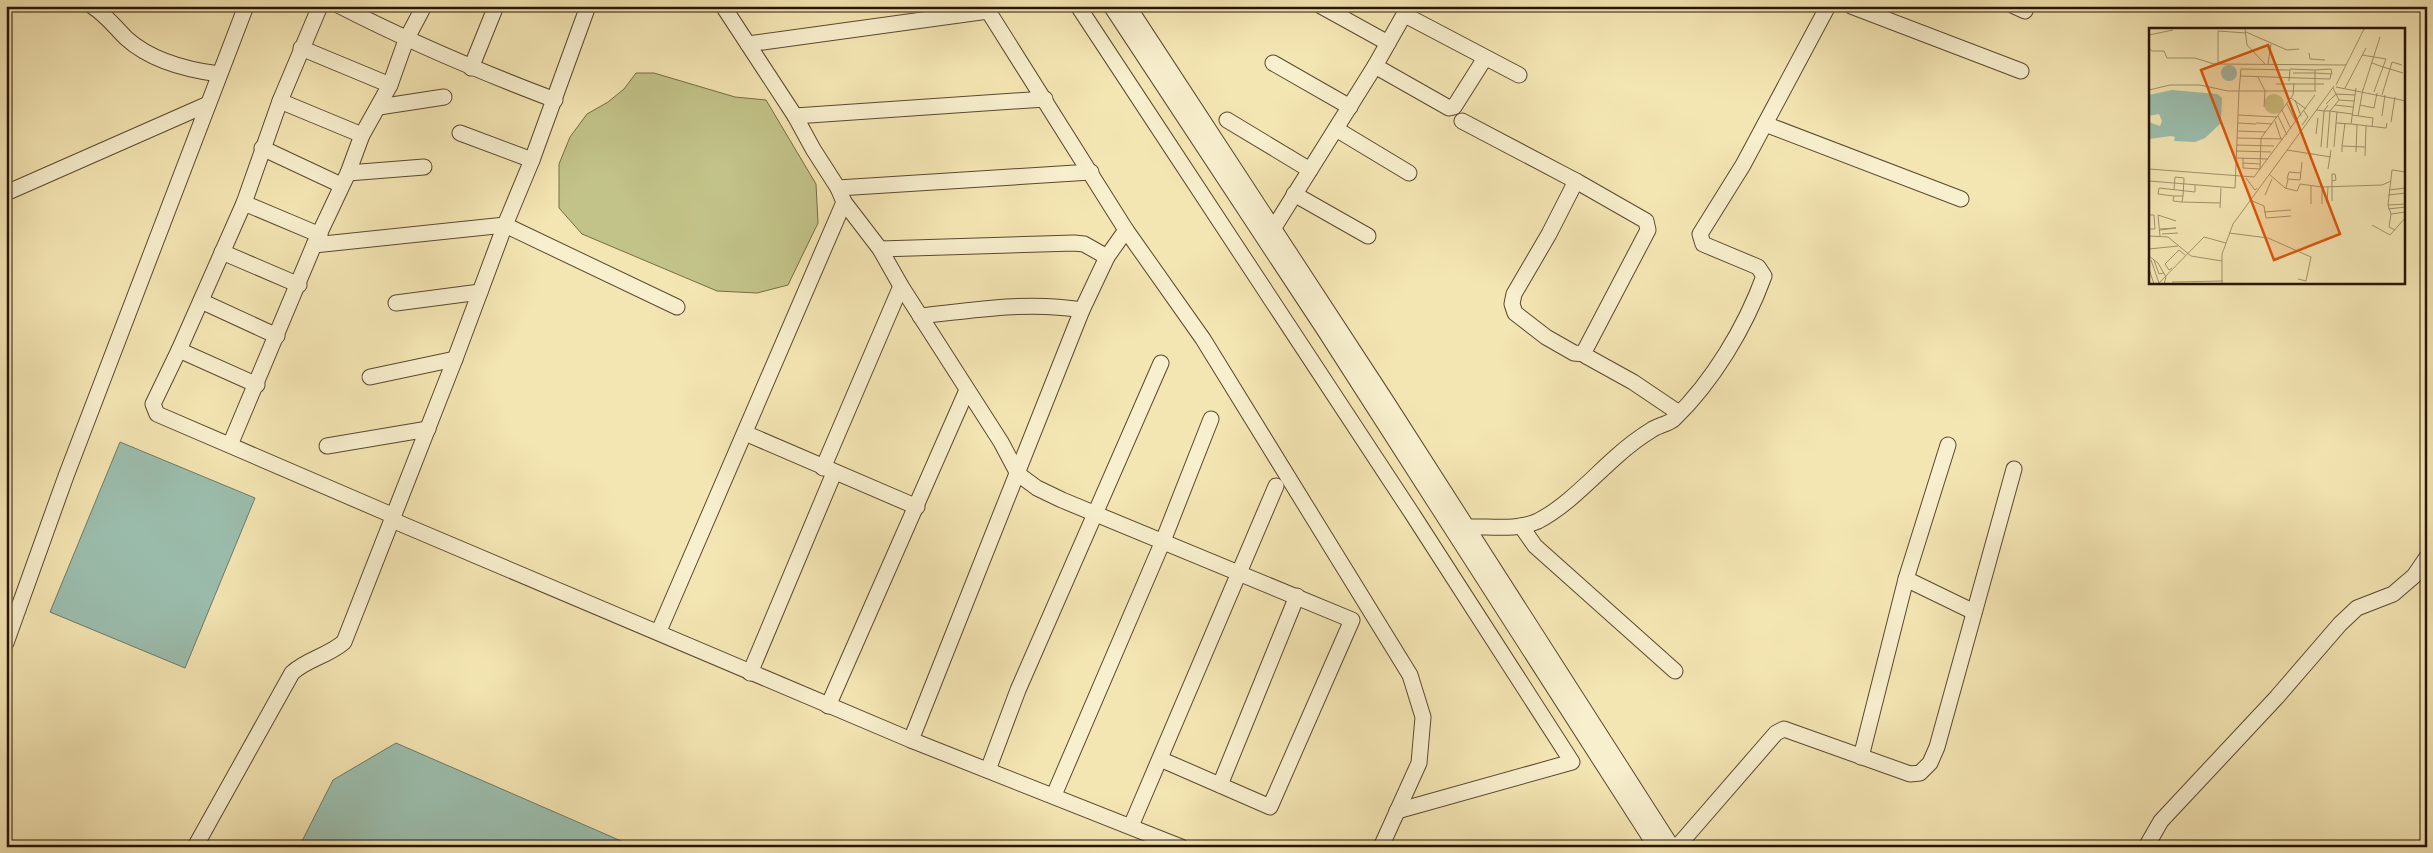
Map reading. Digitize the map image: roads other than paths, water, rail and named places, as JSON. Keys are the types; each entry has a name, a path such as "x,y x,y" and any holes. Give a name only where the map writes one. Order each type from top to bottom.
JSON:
{"street":[{"path":"92,6 105,14 127,38 144,51 184,66 219,74"},
{"path":"7,639 66,476 246,6"},
{"path":"320,6 300,48 262,148 244,203 179,350 156,396 154,409 157,414 560,592 659,632 828,706 1181,847"},
{"path":"340,6 406,40 471,68 555,100"},
{"path":"230,445 345,179 362,135 390,85 406,40 424,6"},
{"path":"471,68 496,6"},
{"path":"195,847 292,674 302,664 335,651 344,642 428,429 505,225 532,160 588,6"},
{"path":"723,6 795,116 841,195 880,249 901,286 1001,442 1018,474 1037,488 1352,620 1270,807 1160,759"},
{"path":"1078,6 1408,507 1572,762 1397,811"},
{"path":"1111,6 1268,233"},
{"path":"1128,6 1268,233 1461,531 1672,847"},
{"path":"1321,6 1388,43"},
{"path":"1461,531 1521,526 1538,521 1633,443 1672,420 1694,397 1732,343 1757,296 1764,276 1758,268 1703,244 1700,234 1743,165 1828,6"},
{"path":"1851,6 2021,70"},
{"path":"748,44 987,9 1126,230 1202,339 1410,675 1423,717 1419,763 1381,847"},
{"path":"1268,233 1350,107 1407,10 1485,58 1519,76"},
{"path":"300,48 390,85"},
{"path":"1375,66 1449,108 1454,107 1461,98 1485,58"},
{"path":"1273,63 1350,107"},
{"path":"378,107 444,97"},
{"path":"795,116 1044,99"},
{"path":"280,101 362,135"},
{"path":"6,193 208,104"},
{"path":"1227,120 1310,170"},
{"path":"1462,121 1576,181 1646,221 1648,230 1584,352 1585,354"},
{"path":"1765,124 1961,199"},
{"path":"1336,129 1409,173"},
{"path":"460,133 532,160"},
{"path":"262,148 345,179 424,167"},
{"path":"841,195 1091,172"},
{"path":"1576,181 1549,234 1514,294 1512,304 1516,313 1546,336 1574,353 1585,354 1610,371 1634,382 1679,413"},
{"path":"1294,194 1368,236"},
{"path":"659,632 745,433 841,195"},
{"path":"244,203 317,240 505,225 677,307"},
{"path":"911,740 1082,310 1107,257 1126,230"},
{"path":"880,249 1074,243 1084,244 1107,257"},
{"path":"222,252 299,285"},
{"path":"750,673 901,286"},
{"path":"396,304 480,292"},
{"path":"201,301 277,336"},
{"path":"920,316 998,308 1057,306 1082,310"},
{"path":"179,350 257,385"},
{"path":"370,377 455,359"},
{"path":"988,770 1018,690 1161,363"},
{"path":"828,706 968,390"},
{"path":"1054,795 1163,541 1211,419"},
{"path":"327,446 428,429"},
{"path":"745,433 829,471 917,507"},
{"path":"1861,757 1906,579 1948,445"},
{"path":"1676,847 1776,733 1784,729 1910,774 1920,773 1930,762 1938,747 2014,469"},
{"path":"1132,826 1276,486"},
{"path":"1521,526 1535,546 1675,671"},
{"path":"1461,531 1656,847"},
{"path":"2146,847 2161,821 2276,697 2340,624 2357,608 2393,594 2414,576 2427,557"},
{"path":"1906,579 1974,612"},
{"path":"1220,785 1297,596"}]}
